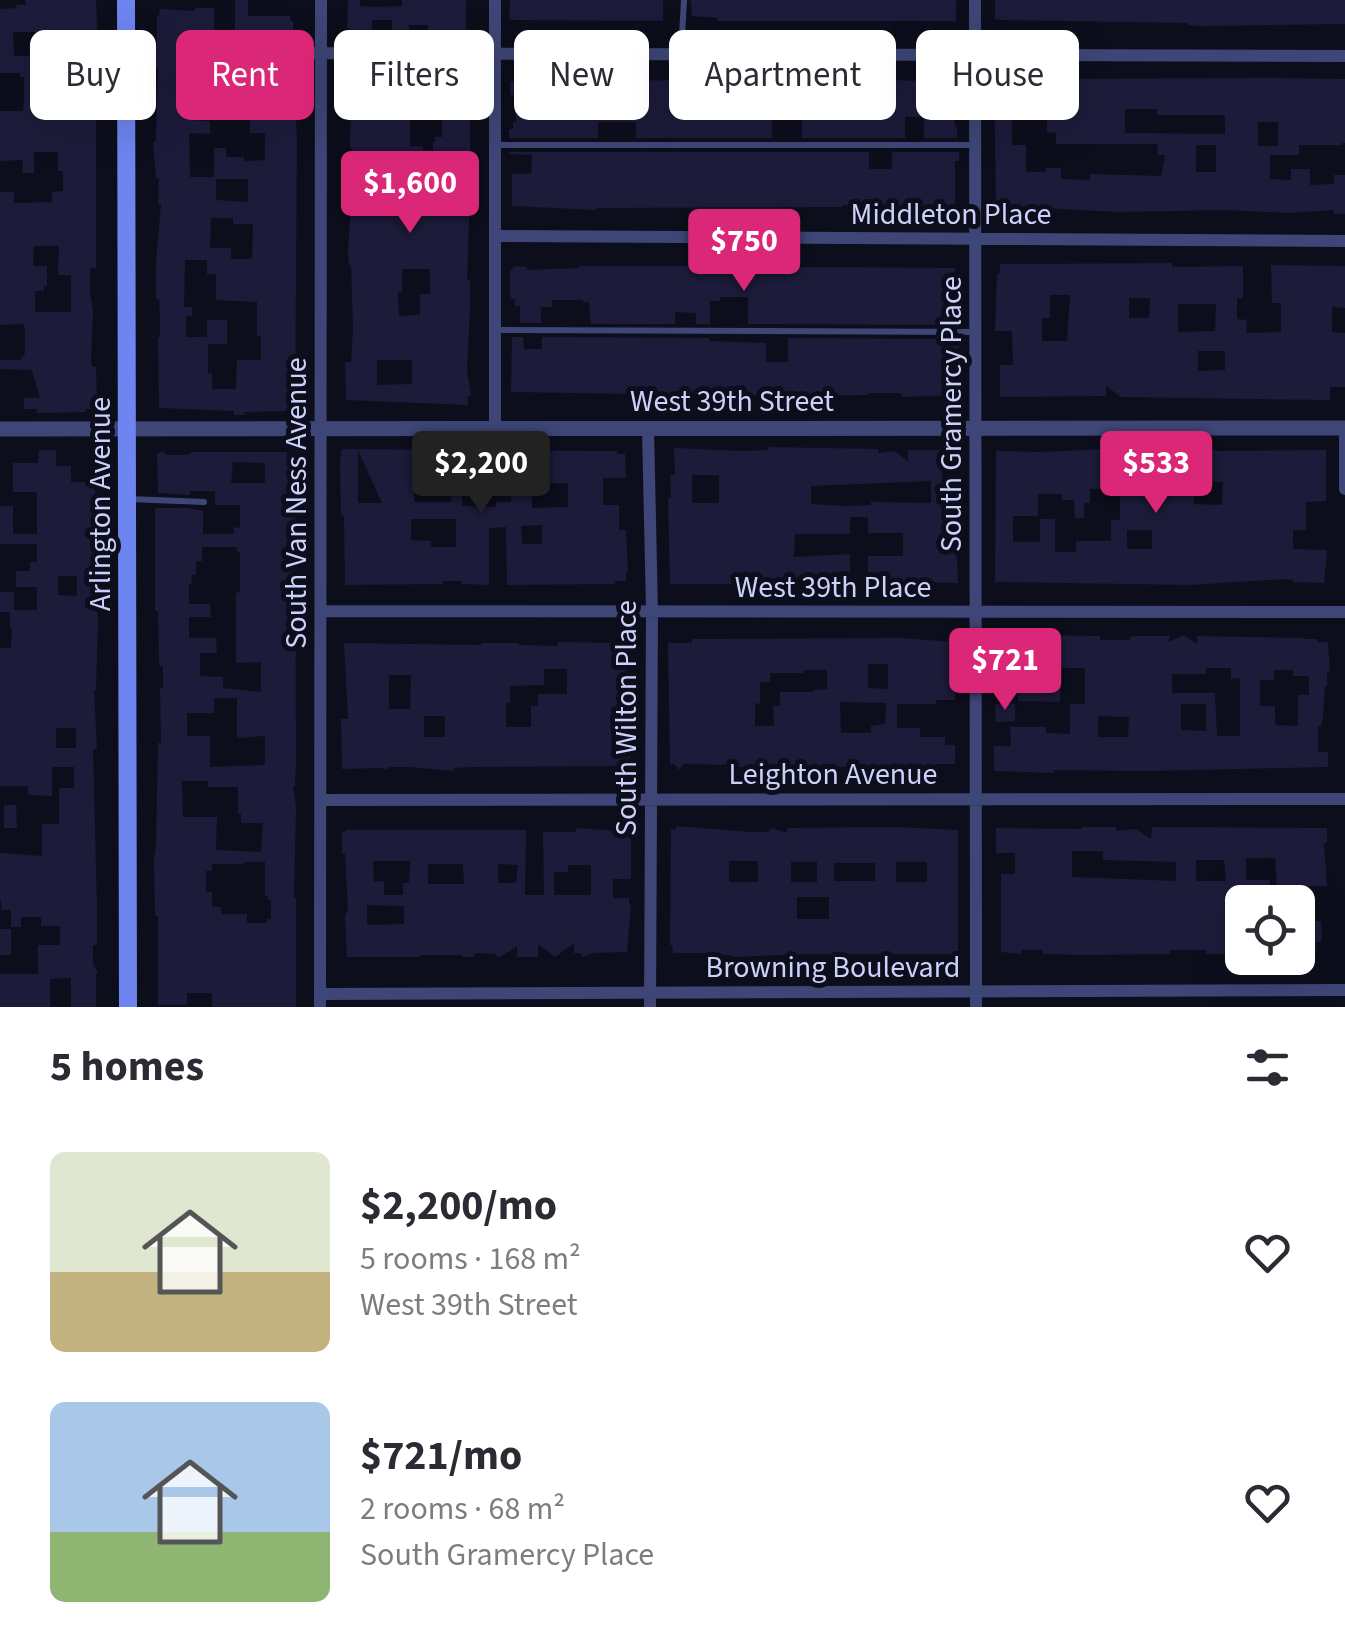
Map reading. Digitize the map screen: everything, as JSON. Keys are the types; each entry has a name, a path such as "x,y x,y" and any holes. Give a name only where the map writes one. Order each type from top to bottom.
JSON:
{"main road":[{"name":"Arlington Avenue","path":"126,0 128,1007"}],"street":[{"name":"South Van Ness Avenue","path":"320,1000 321,0"},
{"path":"495,0 495,428"},
{"name":"South Gramercy Place","path":"975,0 976,30"},
{"path":"314,52 669,54"},
{"path":"1079,54 1345,56"},
{"name":"South Gramercy Place","path":"976,120 976,1007"},
{"name":"Middleton Place","path":"496,236 1345,241"},
{"name":"South Wilton Place","path":"648,428 652,612 650,1000"},
{"name":"West 39th Street","path":"0,429 1345,428"},
{"path":"1345,428 1345,489"},
{"name":"West 39th Place","path":"321,612 1345,612"},
{"name":"Leighton Avenue","path":"321,800 1345,799"},
{"name":"Browning Boulevard","path":"320,1000 650,1000 976,992 1345,990"}],"lane":[{"path":"683,30 684,0"},
{"path":"496,144 976,146"},
{"path":"496,330 976,332"},
{"path":"128,499 204,502"}],"building":[{"path":"25,0 96,0 97,30 13,32 14,56 30,56 30,120 96,120 96,268 90,268 90,293 91,361 92,367 96,367 97,401 96,409 86,412 37,413 37,409 24,409 24,398 40,398 32,370 0,369 0,360 20,360 25,353 25,330 23,324 0,325 0,192 14,192 14,203 52,202 52,192 63,191 58,152 34,152 34,173 22,173 23,160 0,161 0,111 23,111 24,77 20,73 0,73 0,9 17,8 16,5 26,5","holes":["34,246 59,246 58,275 71,275 71,312 35,312 35,291 44,291 47,286 47,266 33,266"]},
{"path":"235,0 248,0 248,16 290,16 293,21 293,30 235,30"},
{"path":"348,0 360,0 360,6 374,7 402,6 402,0 466,0 466,30 428,30 428,25 409,25 409,30 392,30 392,20 372,20 370,30 347,28"},
{"path":"510,0 663,0 663,21 512,20"},
{"path":"691,0 956,0 956,21 717,21 692,16"},
{"path":"995,0 1345,0 1345,24 1203,26 1002,20 995,19"},
{"path":"214,8 214,30 176,30 176,120 210,121 210,134 189,133 190,177 214,177 214,148 226,148 226,157 265,160 265,133 250,133 250,120 296,120 295,408 287,411 234,415 234,411 159,408 156,263 161,204 153,142 160,9","holes":["216,179 248,179 248,202 216,200","211,218 233,218 233,224 253,224 252,259 231,259 231,248 210,248","185,260 207,260 207,274 216,274 216,300 257,302 261,360 237,360 236,389 212,389 212,373 208,373 208,344 227,344 227,320 207,320 207,337 186,337 186,316 192,316 192,307 184,307"]},
{"path":"1079,79 1345,79 1345,143 1299,145 1299,155 1270,155 1270,179 1291,180 1291,169 1310,169 1310,185 1334,184 1334,175 1345,175 1345,214 1334,214 1334,210 1022,211 996,206 995,120 1012,120 1012,145 1026,145 1026,172 1061,168 1061,179 1090,180 1090,174 1161,176 1165,155 1158,155 1157,144 1056,144 1056,133 1047,132 1047,120 1079,120","holes":["1125,109 1157,109 1157,115 1225,115 1225,134 1125,133","1258,122 1278,122 1278,146 1258,146","1196,145 1216,145 1216,172 1196,172"]},
{"path":"649,80 669,80 669,120 772,120 772,138 636,138 636,122 598,122 598,138 509,138 509,129 516,122 649,120"},
{"path":"896,80 916,81 916,117 905,117 905,138 802,138 802,120 896,120"},
{"path":"351,120 410,120 410,146 423,147 423,181 442,181 442,154 433,154 433,142 435,137 442,137 442,120 470,120 468,405 346,400 345,362 351,362 353,327 348,252","holes":["393,157 412,157 412,187 393,187","402,269 430,269 430,294 420,294 420,315 399,316","377,360 412,360 412,384 377,385"]},
{"path":"924,120 955,120 957,138 924,138"},
{"path":"509,152 869,152 869,169 892,169 892,152 959,152 959,161 955,161 955,207 596,210 512,206 512,174 531,174 532,155"},
{"path":"1000,264 1243,266 1243,298 1237,298 1237,319 1247,320 1246,333 1281,332 1281,303 1272,303 1271,265 1345,266 1345,308 1332,307 1332,332 1345,333 1345,387 1330,387 1330,400 1121,397 1106,386 1106,396 1000,397 1000,365 1013,365 1012,331 995,331","holes":["1050,295 1070,295 1067,341 1042,341 1042,318 1050,318","1129,298 1150,298 1149,318 1129,318","1178,304 1216,304 1215,331 1178,332","1198,351 1225,351 1225,370 1198,371"]},
{"path":"515,266 527,270 579,266 955,268 957,325 748,324 748,297 710,301 710,324 696,324 696,313 675,312 675,324 591,324 589,302 583,300 552,300 552,307 541,307 541,323 520,323 520,306 515,306 510,295 510,270"},
{"path":"512,337 523,337 524,349 542,349 542,337 709,338 766,343 766,362 788,362 788,338 959,339 957,395 511,392"},
{"path":"674,448 878,449 879,453 894,451 908,461 908,450 958,452 958,470 942,471 942,490 955,490 958,495 958,583 868,581 868,556 903,556 903,533 868,533 868,517 850,517 850,534 795,534 794,557 850,554 850,584 670,584 668,498 670,475 675,475","holes":["692,475 719,475 719,503 692,503","931,481 931,503 811,504 811,486"]},
{"path":"346,449 455,450 488,453 617,451 625,454 626,478 603,478 603,505 619,505 619,530 626,530 626,581 507,585 506,527 489,528 489,585 443,581 345,585 341,450","holes":["358,450 382,503 358,503","414,481 451,483 451,502 414,502","511,482 511,502 496,502 496,507 462,506 462,484","568,483 568,507 532,508 532,484","411,519 456,519 456,547 431,547 431,541 411,540","542,525 542,544 522,544 521,526"]},
{"path":"39,450 56,450 56,466 71,466 71,482 95,482 96,1007 71,1007 71,978 50,979 50,1007 0,1007 0,974 38,974 38,945 60,945 60,926 41,926 41,917 21,917 21,927 11,927 11,910 2,910 0,898 0,853 42,856 42,824 59,824 59,788 74,788 74,767 52,767 52,796 28,795 28,786 0,786 0,648 11,648 12,629 10,612 0,612 0,592 14,592 14,610 37,610 37,587 16,587 16,571 30,571 30,562 37,562 37,544 0,544 0,506 13,506 13,534 37,534 37,492 13,492 13,463 38,463","holes":["58,576 77,576 77,596 58,595","56,728 76,728 76,748 56,748"]},
{"path":"1326,450 1326,501 1306,502 1306,530 1293,530 1293,549 1327,550 1324,583 1285,579 1190,585 995,582 996,451","holes":["1195,482 1223,482 1222,505 1194,504","1090,489 1120,489 1120,520 1111,520 1111,541 1076,541 1076,552 1055,552 1055,519 1040,519 1040,542 1013,542 1013,516 1038,516 1038,494 1062,494 1062,500 1074,500 1075,518 1084,518 1084,503 1090,503","1127,530 1152,530 1152,549 1127,549"]},
{"path":"287,452 287,459 295,459 296,1007 212,1007 212,993 187,993 187,1005 158,1005 154,859 163,666 159,661 155,611 155,508 203,511 203,534 234,534 234,527 240,528 240,505 215,505 215,491 190,491 190,495 158,493 157,454","holes":["233,462 265,463 265,483 231,483","202,547 237,547 240,552 236,663 261,662 261,692 223,688 223,677 200,676 200,653 217,653 216,638 189,638 189,617 211,617 210,604 189,604 191,575 196,575 196,561 202,561","214,698 237,698 237,738 265,736 265,765 210,767 210,736 187,736 187,713 214,713","182,781 208,781 208,787 238,787 241,823 263,823 261,852 216,850 217,817 183,817","265,862 265,896 271,900 271,919 267,923 247,923 247,914 221,914 221,907 212,907 212,892 206,892 206,871 212,871 212,864"]},
{"path":"1183,635 1197,644 1197,636 1328,642 1330,671 1318,726 1318,752 1328,752 1328,767 994,771 994,746 1011,746 1010,727 1046,727 1046,733 1070,734 1070,704 1085,704 1085,668 1061,668 1060,702 1018,701 1018,674 996,673 994,656 998,640 1100,636 1100,640 1130,640 1135,636 1169,636 1169,642","holes":["1206,668 1231,668 1231,679 1240,678 1240,736 1217,736 1215,693 1172,693 1172,674 1206,674","1274,670 1293,670 1293,676 1309,676 1309,695 1298,695 1298,726 1275,725 1275,706 1260,706 1260,680 1274,680","1181,704 1206,704 1206,731 1181,730","1098,716 1129,717 1128,737 1098,737"]},
{"path":"900,638 954,642 955,700 897,704 897,728 920,728 920,737 945,737 945,745 955,745 955,764 683,764 679,770 670,764 668,643 692,643 692,639","holes":["868,664 888,664 888,689 868,688","827,670 827,689 780,692 780,706 773,706 774,726 755,726 760,682 770,682 770,673","840,702 886,703 885,724 871,726 871,733 841,733"]},
{"path":"558,642 624,645 631,766 472,767 454,771 410,767 342,769 341,719 348,719 344,643 558,646","holes":["544,669 567,669 567,694 538,694 538,706 531,706 531,727 506,727 510,686 544,685","389,675 411,675 410,709 389,709","424,716 445,716 445,737 424,737"]},
{"path":"995,704 1015,704 1015,721 996,722"},
{"path":"4,805 16,805 17,828 4,828"},
{"path":"1116,827 1116,831 1136,829 1151,839 1152,827 1327,828 1327,886 1277,885 1275,858 1246,858 1246,880 1270,880 1270,885 1225,885 1225,954 1206,954 1206,950 1085,955 1043,954 1043,950 1001,952 1001,874 1015,874 1015,853 996,853 996,828","holes":["1072,851 1103,851 1103,860 1176,862 1176,881 1072,877","1196,860 1224,860 1226,881 1196,881"]},
{"path":"576,828 631,832 631,879 613,879 613,898 629,898 631,905 627,952 583,957 574,953 574,943 555,957 538,944 538,957 517,957 517,946 499,958 478,953 474,957 347,957 348,910 342,854 345,830 526,830 525,895 544,895 543,832 576,832","holes":["373,861 410,861 409,883 403,883 403,895 384,895 384,881 374,882","428,864 463,864 464,884 428,884","498,864 518,865 516,883 498,883","568,865 591,865 591,895 554,895 554,872 568,872","367,905 404,906 404,924 367,925"]},
{"path":"772,828 787,833 787,828 958,830 958,954 732,957 673,953 671,829 767,832","holes":["729,861 758,861 758,882 729,882","791,862 817,862 817,882 791,882","896,862 927,862 927,882 896,882","834,863 875,863 875,881 834,881","797,897 829,897 829,919 797,919"]},
{"path":"1315,921 1321,921 1321,942 1316,942 1316,950"},
{"path":"0,929 11,929 11,955 0,955"}]}
